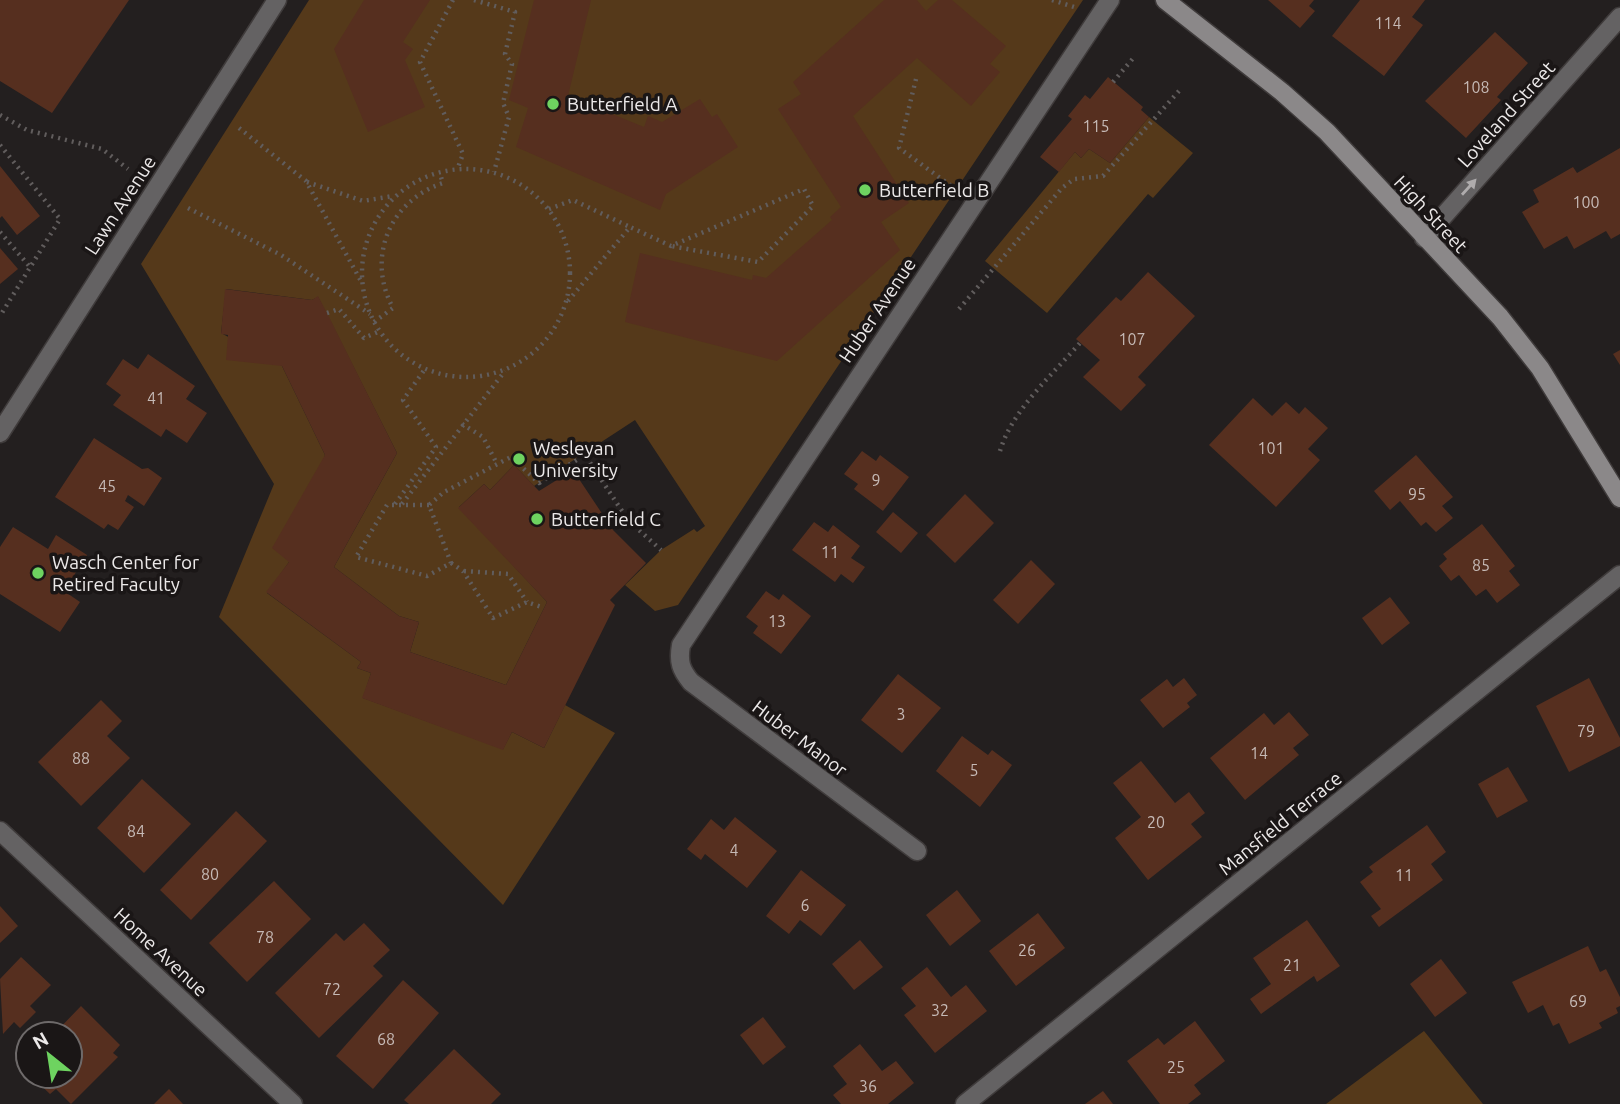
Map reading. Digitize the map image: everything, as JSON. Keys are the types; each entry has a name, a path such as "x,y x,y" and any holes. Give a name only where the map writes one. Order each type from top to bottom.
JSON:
{"street":[{"name":"Lawn Avenue","path":"0,433 277,0"},
{"name":"Huber Avenue","path":"681,645 1110,0"},
{"name":"High Street","path":"1165,0 1282,92 1318,124 1500,317 1540,368 1620,498"},
{"name":"Loveland Street","path":"1424,238 1620,17"},
{"name":"Mansfield Terrace","path":"965,1104 1620,575"},
{"name":"Huber Manor","path":"681,645 679,659 682,671 691,682 917,851"},
{"name":"Home Avenue","path":"0,831 293,1104"}],"path":[{"path":"453,0 420,62 463,154 457,170"},
{"path":"474,0 515,12 505,54 512,64 503,103 509,117 495,172"},
{"path":"1052,0 1075,7"},
{"path":"1113,82 1135,56"},
{"path":"916,79 899,148 975,202"},
{"path":"959,309 1062,188 1074,179 1104,176 1179,91"},
{"path":"0,115 27,130 102,149 128,169"},
{"path":"239,128 306,181 363,201 394,196 425,178 457,170 495,172 524,186 549,209 569,253 571,285 567,301 552,332 533,354 505,370 458,378 425,369 400,354 374,322 363,284 364,252 370,236 394,196"},
{"path":"0,145 60,219 0,316"},
{"path":"374,322 393,308 383,283 381,261 391,223 404,205 416,195 443,183 440,174"},
{"path":"306,181 363,284"},
{"path":"549,209 573,200 671,246 758,262 813,206 804,189 671,246"},
{"path":"188,208 282,255 370,314"},
{"path":"567,301 630,227"},
{"path":"0,232 30,267"},
{"path":"327,313 339,309 364,338 380,331"},
{"path":"1000,451 1021,413 1080,342"},
{"path":"395,504 436,447 403,400 425,369"},
{"path":"402,504 505,370"},
{"path":"462,425 483,437 496,462"},
{"path":"451,563 427,576 356,557 387,505 429,505 444,492 496,462 511,457 539,484 585,455 628,520 661,550"},
{"path":"429,505 451,563 463,571 493,618 527,601"},
{"path":"463,571 508,574 527,601 544,608"}],"shaded area":[{"name":"Wesleyan University","path":"309,0 1083,0 678,605 655,611 625,585 661,550 694,529 697,532 705,526 635,420 534,486 514,465 490,490 484,484 459,507 547,602 506,685 410,652 419,622 399,616 334,567 397,453 318,297 312,300 226,289 221,333 282,366 325,455 289,562 267,593 361,662 357,668 371,673 363,698 503,749 512,732 544,748 565,705 615,733 503,905 219,617 274,484 141,264"},
{"path":"1149,117 1193,153 1153,198 1148,194 1047,313 985,261 1075,152 1081,158 1089,149 1110,163"},
{"path":"1424,1031 1483,1104 1326,1104"}],"building":[{"path":"0,0 129,0 52,113 0,81"},
{"path":"364,0 430,0 403,42 413,49 405,60 425,107 368,132 334,49"},
{"name":"Butterfield A","path":"534,0 591,0 568,96 644,127 648,116 662,122 700,99 712,117 717,114 738,147 666,194 660,210 516,147 528,108 509,100"},
{"name":"Butterfield B","path":"884,0 917,0 926,11 938,0 952,0 1006,46 990,64 1000,72 971,106 917,58 853,116 909,203 881,222 900,250 777,361 625,322 640,253 752,280 753,275 766,278 832,220 830,217 841,207 778,109 801,94 793,82"},
{"path":"1268,0 1314,0 1309,6 1315,11 1300,28"},
{"path":"1360,0 1425,0 1412,17 1423,25 1384,76 1332,36"},
{"path":"1495,32 1528,63 1497,97 1501,100 1466,138 1425,101"},
{"path":"1108,77 1143,107 1141,110 1149,117 1110,163 1089,149 1081,158 1075,152 1059,172 1040,157 1072,119 1068,116 1085,95 1090,99"},
{"path":"1620,148 1620,234 1611,239 1606,231 1574,249 1567,236 1544,249 1522,212 1539,202 1533,190 1573,167 1577,173"},
{"path":"0,166 40,216 17,235 2,216 0,218"},
{"path":"0,248 18,269 0,284"},
{"path":"1148,272 1195,316 1138,377 1146,385 1121,411 1083,377 1100,360 1076,339 1116,297 1121,301"},
{"name":"Butterfield C","path":"225,289 312,300 318,296 327,313 397,453 334,567 399,616 419,622 410,652 506,685 547,602 458,508 484,484 490,490 514,465 539,491 573,470 613,530 646,563 610,600 615,605 544,748 512,732 503,750 362,698 371,673 357,668 361,662 266,592 289,562 272,548 325,455 282,366 226,360 228,335 221,334"},
{"path":"1620,350 1620,365 1613,354"},
{"path":"148,354 195,386 186,399 207,413 187,443 166,429 161,437 113,405 121,395 106,384 123,359 138,369"},
{"path":"1253,398 1272,416 1286,402 1299,414 1305,407 1328,428 1308,449 1320,460 1276,507 1209,445"},
{"path":"94,438 142,469 148,468 162,478 144,506 128,495 125,501 134,507 118,530 108,524 104,529 55,497"},
{"path":"862,451 876,461 880,455 909,477 883,511 854,489 858,484 844,474"},
{"path":"1416,455 1453,497 1442,506 1453,518 1436,532 1426,522 1421,526 1400,501 1390,510 1374,491"},
{"path":"965,494 994,523 955,563 926,535"},
{"path":"893,512 918,533 901,553 876,532"},
{"path":"814,522 828,532 833,525 860,546 851,558 865,567 853,583 841,574 835,582 792,550"},
{"path":"1482,524 1515,566 1509,571 1520,585 1497,603 1486,589 1476,596 1459,575 1451,581 1439,566 1447,559 1443,554"},
{"name":"Wasch Center for Retired Faculty","path":"13,527 48,549 56,535 87,555 64,591 80,602 60,632 0,594 0,547"},
{"path":"1031,560 1055,584 1018,624 993,600"},
{"path":"766,591 779,600 783,594 811,616 781,654 753,633 758,626 746,617"},
{"path":"1390,597 1410,623 1382,645 1362,618"},
{"path":"898,674 941,708 902,753 861,720"},
{"path":"1184,678 1197,695 1187,703 1190,707 1163,728 1140,700 1167,679 1173,687"},
{"path":"1589,678 1620,738 1620,746 1569,772 1536,706"},
{"path":"101,700 122,721 107,736 130,758 81,806 38,762"},
{"path":"1289,712 1309,735 1293,748 1299,755 1245,800 1210,758 1264,713 1274,725"},
{"path":"962,736 988,755 992,750 1012,765 980,807 936,771"},
{"path":"1141,761 1175,803 1189,792 1205,813 1191,824 1202,837 1148,880 1115,838 1141,817 1113,783"},
{"path":"1508,767 1528,801 1497,818 1478,784"},
{"path":"142,779 191,824 144,873 97,828"},
{"path":"236,811 267,841 191,920 160,890"},
{"path":"735,817 777,851 747,888 705,854 701,860 687,849 711,819 724,830"},
{"path":"1427,825 1446,852 1431,864 1443,880 1379,927 1371,916 1381,909 1360,882 1373,872 1369,867"},
{"path":"801,870 846,905 821,936 800,920 789,934 766,916"},
{"path":"274,881 311,919 247,982 209,943"},
{"path":"957,890 981,921 950,946 926,915"},
{"path":"0,906 18,926 0,943"},
{"path":"1038,913 1065,948 1016,986 989,951"},
{"path":"1307,920 1340,966 1317,982 1314,976 1261,1014 1250,999 1271,984 1253,958"},
{"path":"364,923 390,950 373,966 383,976 319,1038 275,993 336,933 344,941"},
{"path":"860,940 883,967 854,990 832,964"},
{"path":"1588,946 1600,972 1606,969 1620,997 1620,1006 1616,1008 1618,1013 1599,1023 1602,1028 1569,1044 1559,1023 1553,1026 1543,1005 1528,1013 1512,982"},
{"path":"21,957 51,985 30,1006 36,1012 28,1020 14,1020 3,1034 0,979"},
{"path":"1441,959 1467,993 1435,1017 1410,984"},
{"path":"927,967 951,997 966,985 987,1011 935,1053 904,1015 916,1006 901,988"},
{"path":"403,980 439,1013 373,1089 336,1056"},
{"path":"81,1006 120,1045 113,1053 118,1057 71,1104 57,1090 84,1090 84,1020 68,1020"},
{"path":"763,1017 786,1047 763,1065 740,1035"},
{"path":"1195,1021 1225,1061 1194,1085 1201,1094 1188,1104 1160,1104 1127,1061 1158,1038 1164,1045"},
{"path":"860,1044 882,1071 896,1061 914,1083 888,1104 841,1104 833,1095 847,1084 833,1066"},
{"path":"454,1049 501,1094 491,1104 409,1104 404,1100"},
{"path":"169,1089 183,1104 154,1104"},
{"path":"1103,1091 1113,1104 1085,1104"}],"place":[{"name":"Butterfield A","path":"553,104"},
{"name":"Butterfield B","path":"865,190"},
{"name":"Wesleyan University","path":"519,459"},
{"name":"Butterfield C","path":"537,519"},
{"name":"Wasch Center for Retired Faculty","path":"38,573"}]}
